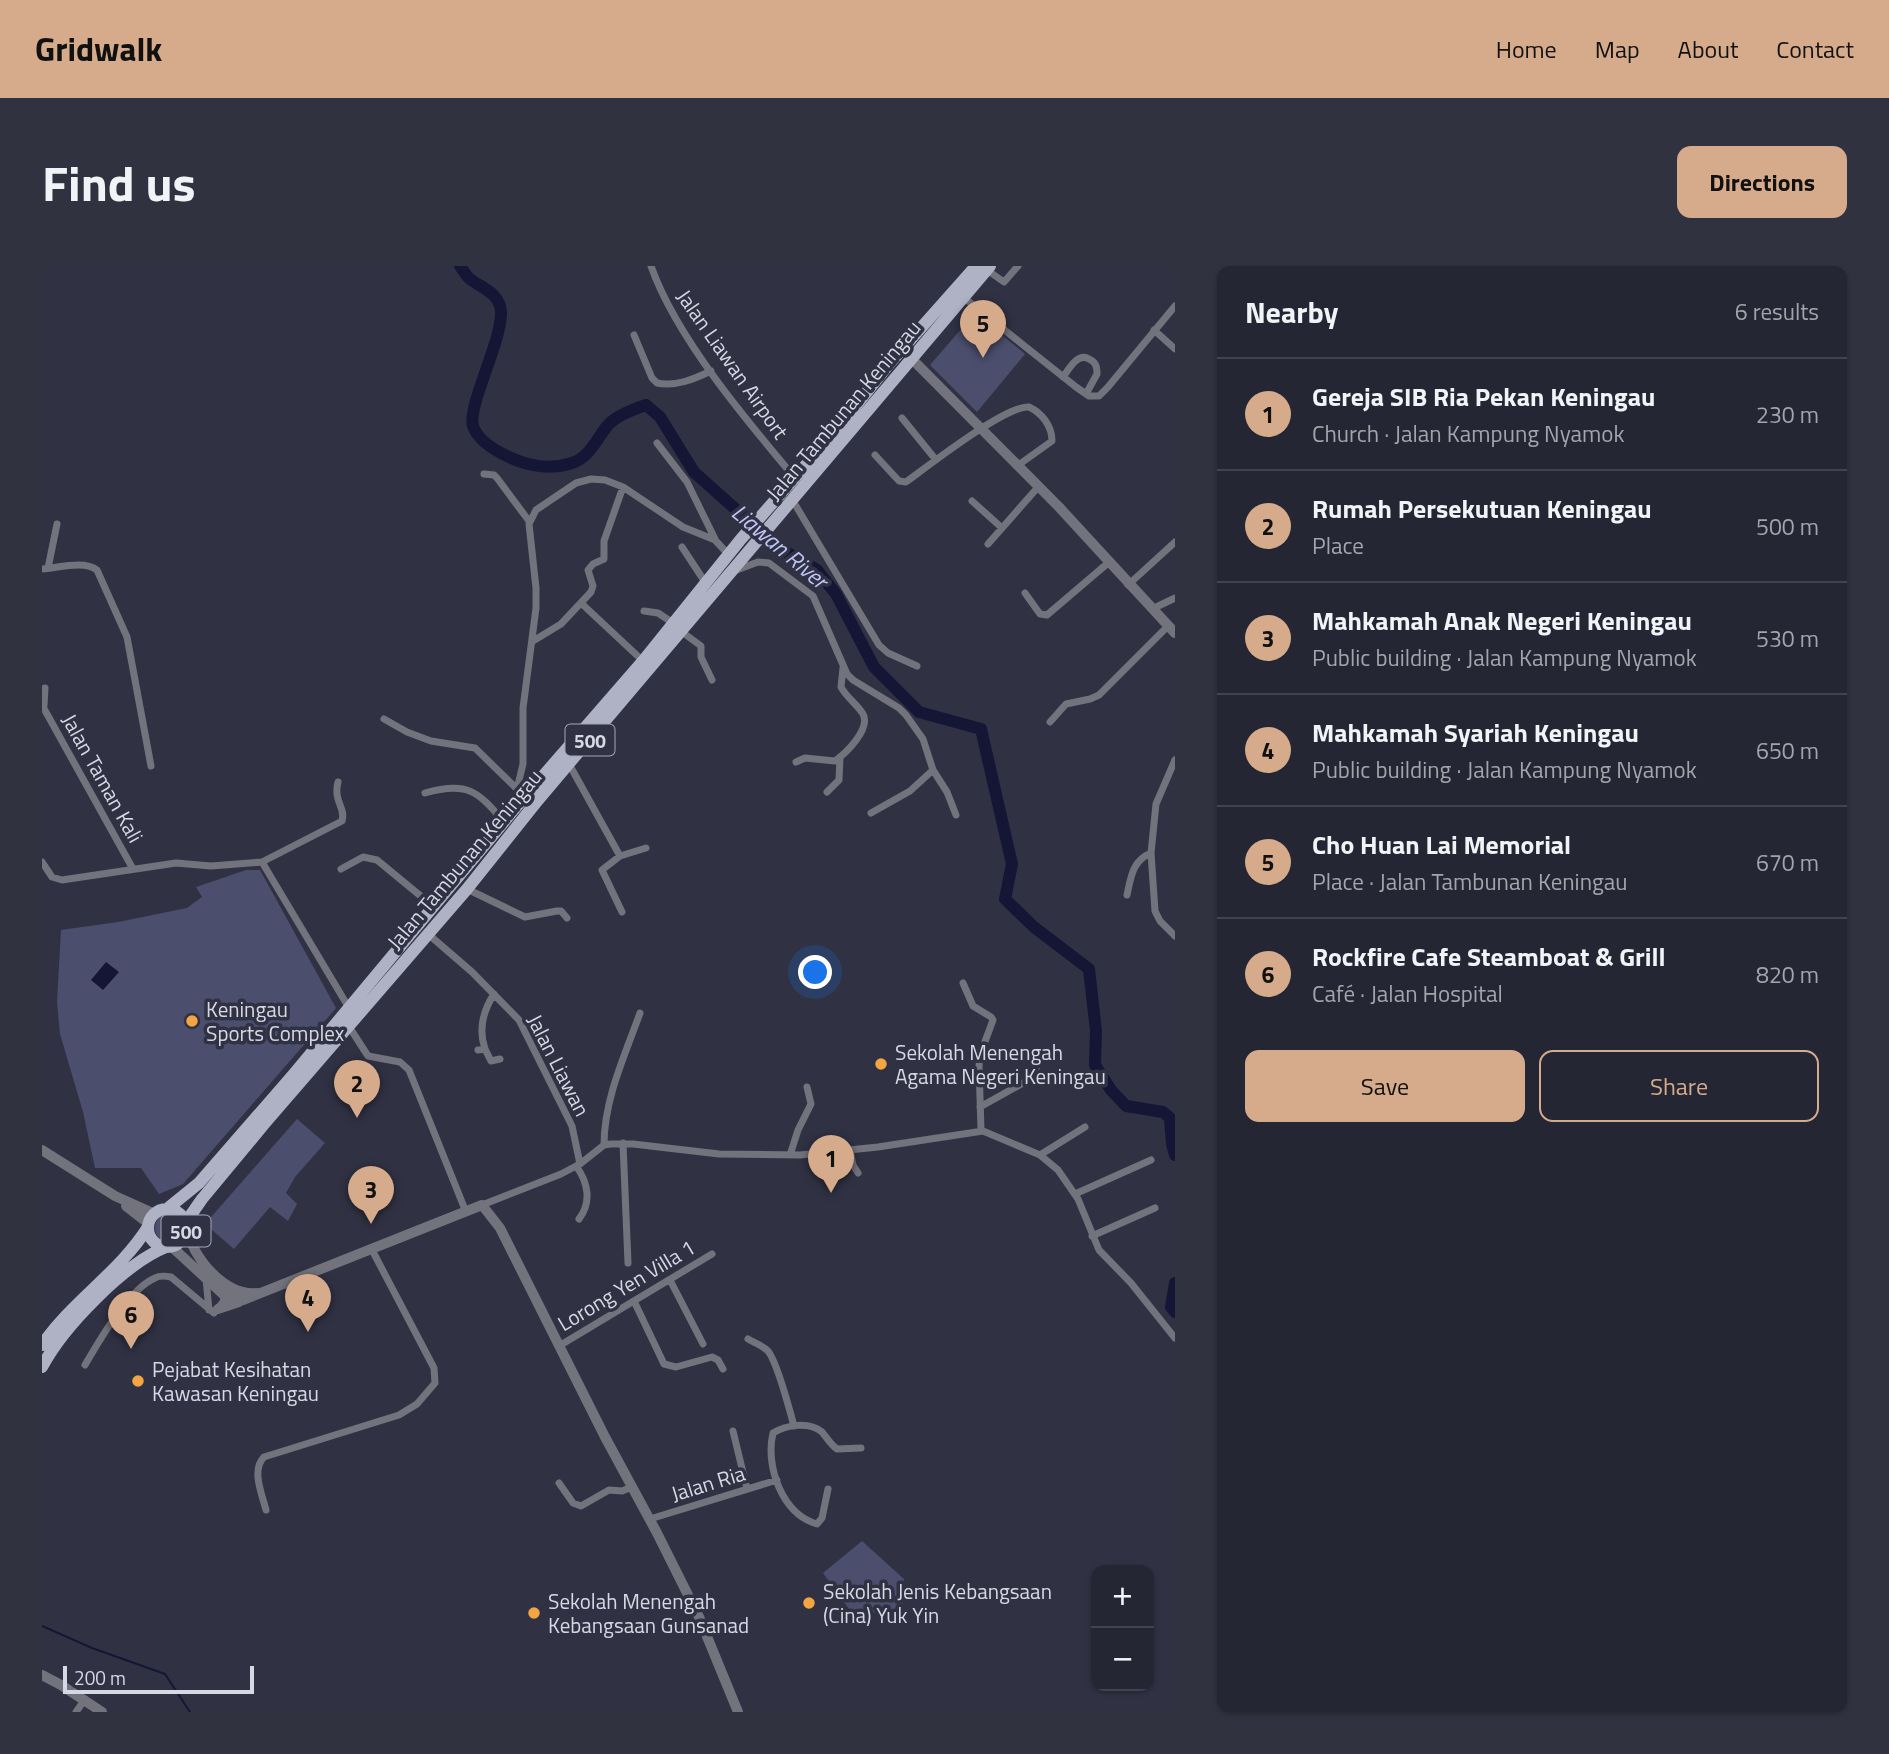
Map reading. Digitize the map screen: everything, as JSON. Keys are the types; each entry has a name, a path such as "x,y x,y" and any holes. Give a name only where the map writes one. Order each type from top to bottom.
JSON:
{"main road":[{"name":"Jalan Tambunan Keningau","path":"42,1345 57,1325 130,1254 155,1219 199,1183 434,907 504,822 520,794 710,587 721,583 730,573 963,297 984,267"},
{"name":"Jalan Tambunan Keningau","path":"186,1225 211,1188 467,889 569,764 678,624 705,582 728,554 889,364 984,267"},
{"name":"500","path":"42,1367 64,1334 111,1286 146,1256 169,1247 183,1240 186,1225 178,1213 155,1219 149,1233 155,1243 169,1247"}],"street":[{"name":"Jalan Liawan Airport","path":"651,266 670,308 711,371 795,478"},
{"path":"984,267 1004,282 1018,266"},
{"path":"963,297 1063,377 1093,397 1101,394 1175,306"},
{"path":"1154,330 1175,349"},
{"path":"634,335 652,378 657,383 685,382 711,371"},
{"path":"911,358 1039,486 1171,630 1099,695 1066,704 1050,722"},
{"path":"1063,377 1076,360 1089,358 1096,365 1097,374 1086,394"},
{"path":"875,455 903,482 981,429 1021,406 1029,407 1040,414 1051,431 1052,441 1017,466"},
{"path":"902,418 936,460"},
{"path":"657,443 687,482 715,540 728,554"},
{"path":"484,474 497,478 529,521 537,596 523,708 520,794"},
{"path":"529,521 544,503 576,483 598,479 622,487 683,527 715,540"},
{"path":"988,544 1039,486"},
{"path":"533,641 561,624 593,589 588,570 593,564 604,559 604,541 622,487"},
{"path":"793,501 879,645 888,653 917,666"},
{"path":"972,501 1002,528"},
{"path":"57,524 45,569 83,565 93,566 97,570 127,637 151,766"},
{"path":"1128,584 1175,542"},
{"path":"682,547 705,582"},
{"path":"730,573 758,562 769,563 813,596 844,667 853,680 899,708 923,739 933,770 947,792 956,815"},
{"path":"1025,593 1040,614 1047,615 1108,563"},
{"path":"1152,609 1175,598"},
{"path":"580,603 643,661"},
{"path":"643,611 658,613 678,624 701,646 701,657 712,680"},
{"path":"796,762 806,758 835,761 862,730 865,720 863,714 841,687 844,667"},
{"path":"43,705 45,688"},
{"name":"Jalan Taman Kali","path":"43,705 133,869"},
{"path":"384,719 431,741 475,748 520,794"},
{"path":"827,792 839,780 840,757"},
{"path":"1175,760 1156,804 1151,853 1155,911 1160,921 1175,936"},
{"path":"569,764 621,856"},
{"path":"871,813 910,791 933,770"},
{"path":"42,862 50,875 57,880 176,863 211,866 262,862 342,821 344,815 336,797 338,782"},
{"path":"425,793 450,788 474,792 481,796 504,822"},
{"path":"622,912 602,870 621,856 646,848"},
{"path":"1127,895 1134,866 1151,853"},
{"path":"341,869 363,857 377,860 434,907"},
{"path":"262,862 349,1009"},
{"path":"467,889 525,917 561,911 567,918"},
{"name":"Jalan Liawan","path":"428,934 519,1020 535,1048 572,1126 587,1203 579,1219"},
{"path":"963,983 973,1006 993,1020 981,1055 981,1130"},
{"path":"494,994 486,1007 482,1023 482,1050 491,1061 500,1059"},
{"path":"604,1145 610,1100 640,1013"},
{"path":"348,1025 368,1056 400,1062 409,1069 466,1212"},
{"path":"980,1107 1032,1078 1042,1055"},
{"path":"790,1155 798,1130 811,1104 807,1087"},
{"path":"1040,1155 1085,1127"},
{"path":"214,1311 578,1165 604,1145 623,1143 698,1153 790,1155 829,1153 981,1130 1040,1155 1058,1170 1083,1209 1102,1255 1131,1283 1175,1338"},
{"path":"623,1143 628,1263"},
{"path":"42,1150 155,1219"},
{"path":"850,1150 858,1174"},
{"path":"829,1153 829,1176"},
{"path":"1075,1194 1151,1160"},
{"path":"482,1205 500,1228 650,1519 699,1617 738,1712"},
{"path":"1092,1236 1155,1208"},
{"path":"186,1225 195,1252 227,1284 245,1293 261,1292"},
{"path":"169,1247 225,1296 243,1300"},
{"path":"266,1510 257,1471 264,1457 399,1415 417,1404 435,1383 434,1368 371,1248"},
{"name":"Lorong Yen Villa 1","path":"559,1346 712,1254"},
{"path":"85,1365 116,1316 150,1280 159,1276 171,1277 214,1311"},
{"path":"670,1280 703,1344"},
{"path":"193,1295 202,1295 207,1282"},
{"path":"207,1282 214,1311"},
{"path":"214,1311 225,1296 227,1284"},
{"path":"635,1301 664,1364 676,1367 712,1357 718,1360 723,1369"},
{"path":"748,1339 771,1356 794,1426"},
{"path":"828,1489 822,1518 815,1524 788,1504 777,1480 772,1455 772,1434 776,1430 805,1425 815,1428 837,1449 861,1448"},
{"path":"733,1431 747,1489"},
{"name":"Jalan Ria","path":"650,1519 777,1480"},
{"path":"559,1483 573,1503 581,1506 608,1490 622,1491 632,1487"},
{"path":"42,1675 85,1699 102,1712"},
{"path":"76,1712 85,1699"}],"shaded area":[{"path":"975,313 1025,354 977,412 930,365"},
{"name":"Keningau Sports Complex","path":"246,870 260,870 336,1008 183,1184 159,1194 141,1168 95,1168 83,1112 60,1034 57,1002 61,930 187,908 202,897 196,887"},
{"path":"106,962 119,972 103,990 91,980"},
{"path":"297,1119 325,1143 295,1177 286,1193 297,1204 288,1221 270,1207 234,1249 205,1224"},
{"path":"169,1214 179,1218 183,1228 179,1238 169,1242 159,1238 155,1228 159,1218"},
{"path":"862,1541 904,1579 902,1612 852,1613 823,1573"}],"waterway":[{"name":"Liawan River","path":"460,266 469,278 494,296 501,312 500,324 473,417 475,431 483,441 499,452 524,463 548,467 564,465 584,456 616,418 646,405 660,417 694,472 779,548 817,570 836,594 874,667 919,712 981,729 1012,864 1005,899 1034,927 1089,969 1096,1031 1095,1065 1111,1090 1126,1106 1163,1112 1170,1118 1175,1155"},
{"name":"Liawan River","path":"1175,1283 1171,1307 1175,1312"},
{"path":"42,1626 92,1648 165,1674 190,1712"}],"place":[{"name":"Cho Huan Lai Memorial","path":"983,358"},
{"name":"Keningau Sports Complex","path":"192,1021"},
{"name":"Sekolah Menengah Agama Negeri Keningau","path":"881,1064"},
{"name":"Rumah Persekutuan Keningau","path":"357,1118"},
{"name":"Gereja SIB Ria Pekan Keningau","path":"831,1193"},
{"name":"Mahkamah Anak Negeri Keningau","path":"371,1224"},
{"name":"Mahkamah Syariah Keningau","path":"308,1332"},
{"name":"Rockfire Cafe Steamboat & Grill","path":"131,1349"},
{"name":"Pejabat Kesihatan Kawasan Keningau","path":"138,1381"},
{"name":"Sekolah Jenis Kebangsaan (Cina) Yuk Yin","path":"809,1603"},
{"name":"Sekolah Menengah Kebangsaan Gunsanad","path":"534,1613"}]}
